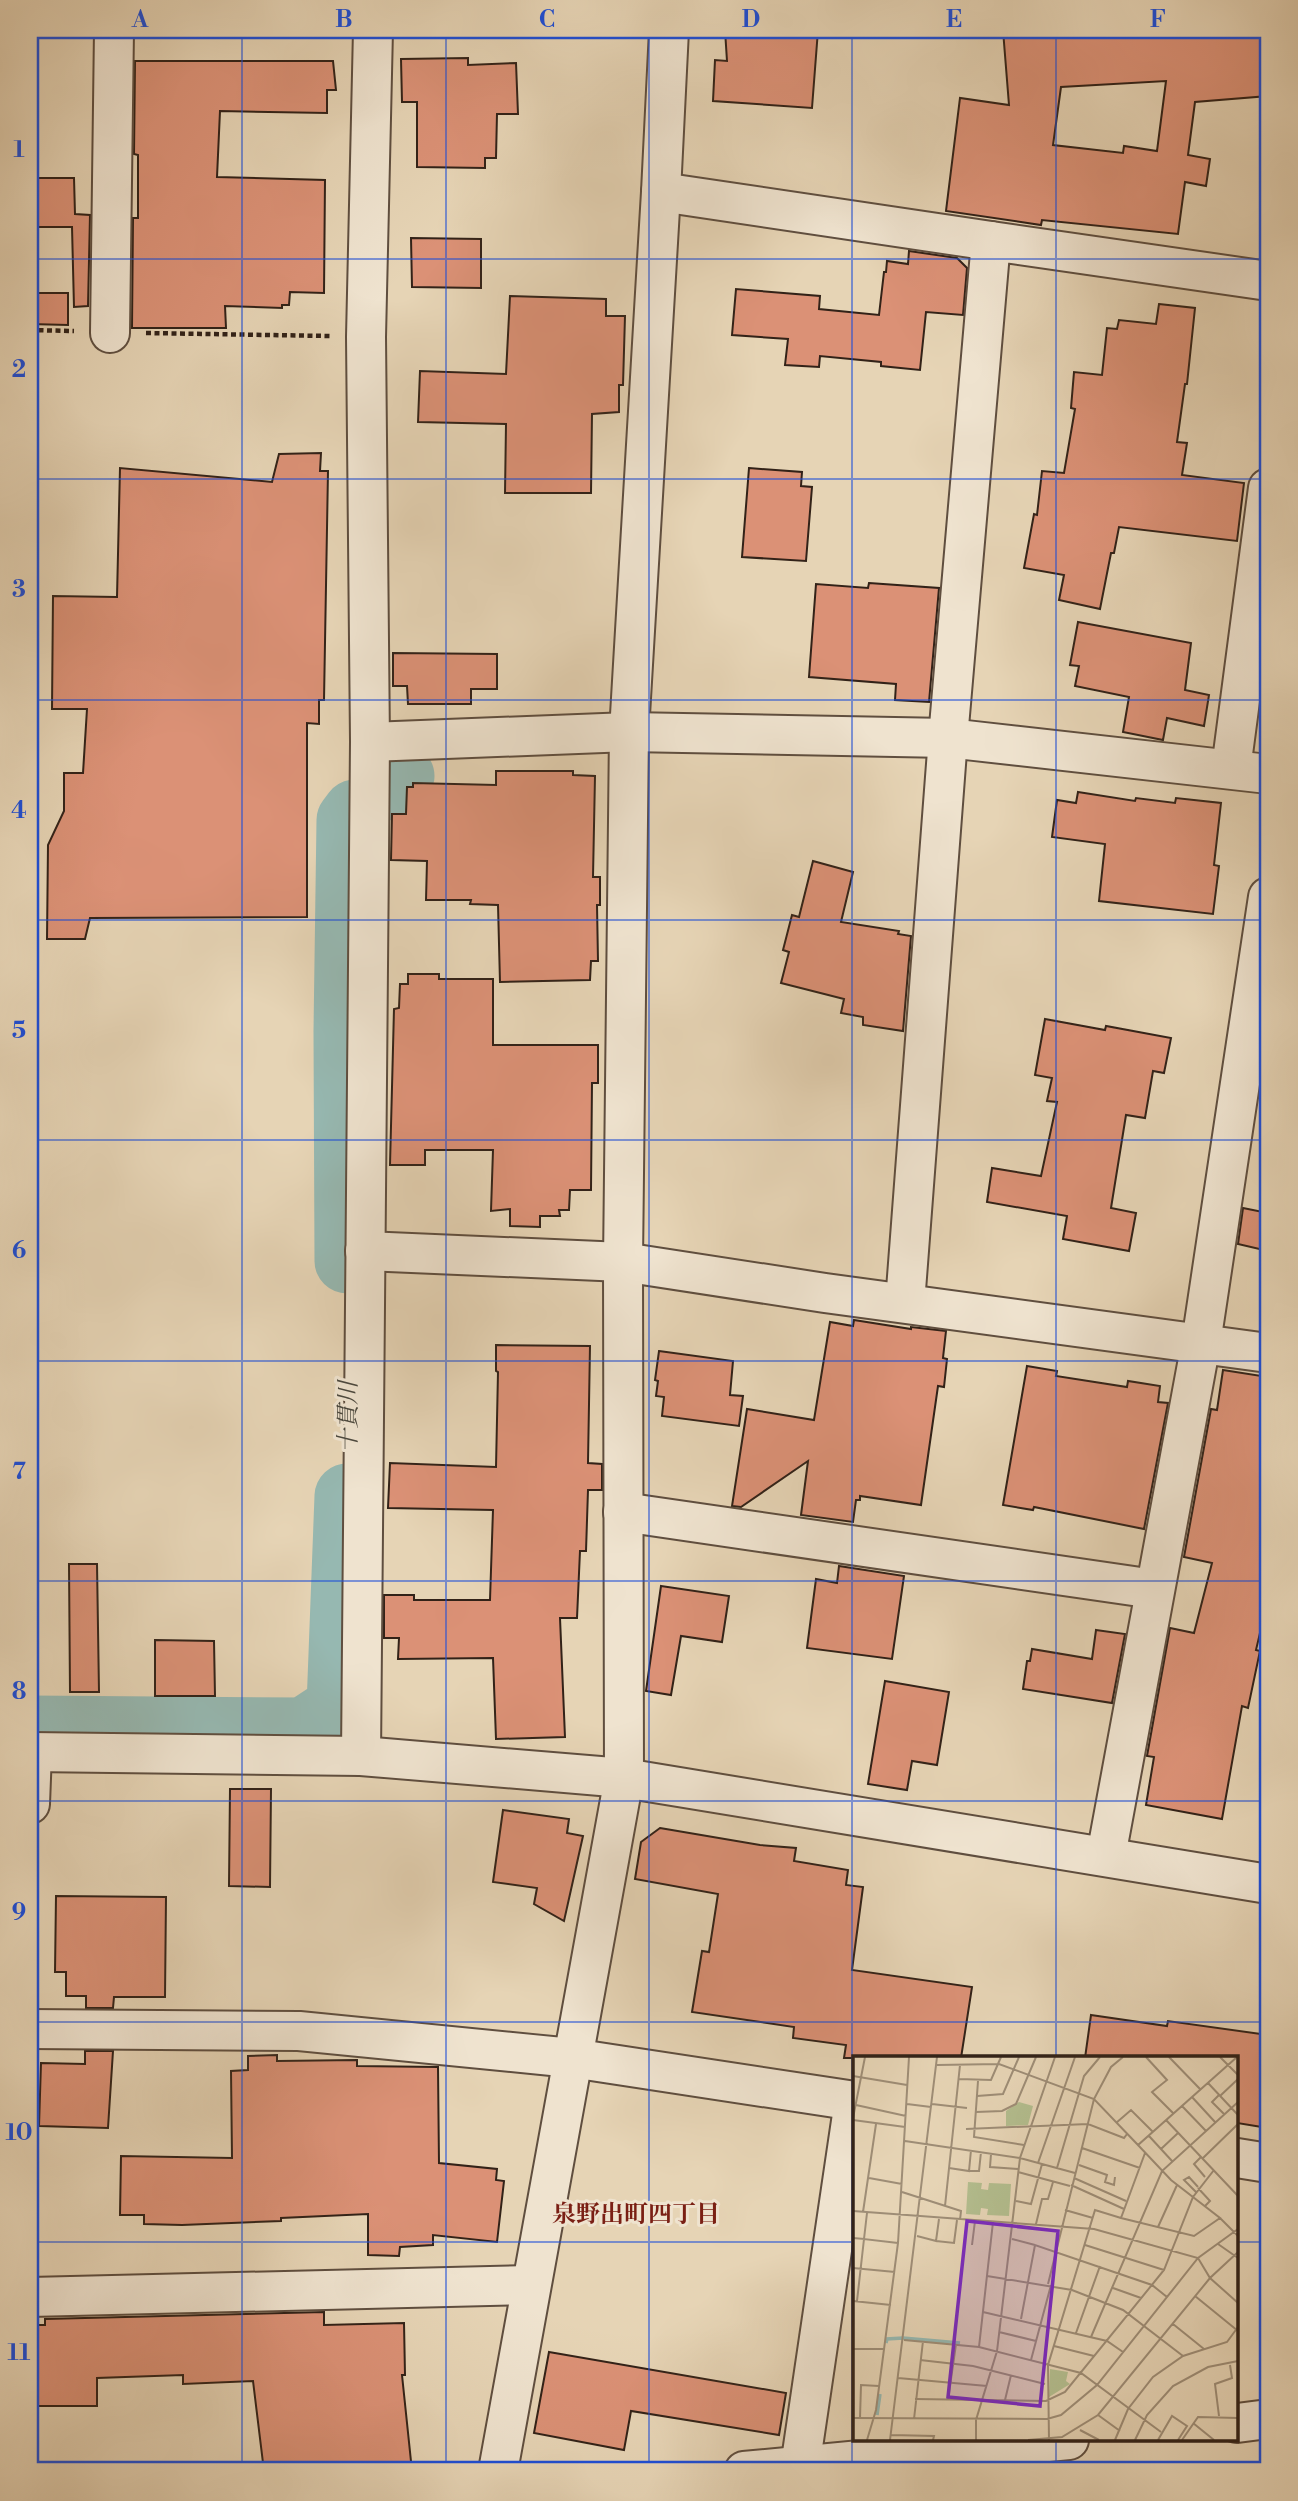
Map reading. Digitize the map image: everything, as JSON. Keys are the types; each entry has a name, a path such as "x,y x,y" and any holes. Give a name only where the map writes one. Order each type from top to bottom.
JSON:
{"street":[{"path":"110,332 114,30"},
{"path":"361,1756 369,741 366,337 373,30"},
{"path":"498,2471 624,1778 623,1262 629,732 662,192 669,30"},
{"path":"662,192 1268,281"},
{"path":"905,1303 948,738 991,241"},
{"path":"1231,769 1268,488"},
{"path":"369,741 629,732 948,738 1268,774"},
{"path":"1106,1856 1201,1343 1268,897"},
{"path":"365,1251 623,1262 825,1293 1268,1353"},
{"path":"623,1512 1154,1590"},
{"path":"30,1804 31,1752 361,1756 624,1778 1268,1884"},
{"path":"30,2029 299,2031 572,2059 853,2101"},
{"path":"800,2467 853,2108"},
{"path":"1238,2158 1268,2163"},
{"path":"30,2297 531,2284"},
{"path":"1238,2423 1268,2419"},
{"path":"744,2471 1049,2442"}],"path":[{"path":"30,330 366,337"}],"building":[{"path":"725,30 818,30 812,108 713,101 715,60 727,61"},
{"path":"1003,30 1268,30 1268,96 1195,102 1188,155 1210,159 1206,186 1185,182 1178,234 1042,220 1041,225 946,211 960,98 1009,105","holes":["1166,81 1157,151 1124,146 1123,153 1053,145 1061,87"]},
{"path":"468,58 468,65 516,63 518,114 497,114 496,158 485,158 485,168 417,167 417,102 402,102 401,59"},
{"path":"135,61 333,61 336,90 327,90 327,113 220,111 217,177 325,180 324,293 290,292 289,305 282,305 282,308 225,306 226,328 132,328 133,218 138,218 138,155 134,154"},
{"path":"30,178 74,178 75,214 90,215 88,306 74,307 72,227 30,227"},
{"path":"411,238 481,239 481,288 412,287"},
{"path":"909,251 957,258 967,268 963,315 926,312 920,370 881,366 881,362 820,356 819,367 785,365 788,339 732,335 736,289 820,296 819,309 879,315 887,261 908,264"},
{"path":"30,293 68,293 68,325 30,324"},
{"path":"510,296 606,299 606,316 625,316 623,385 619,385 619,412 592,414 591,493 505,493 506,424 418,422 420,371 506,374"},
{"path":"1159,304 1195,308 1187,384 1177,442 1187,443 1182,475 1244,483 1237,541 1119,527 1100,609 1059,600 1064,575 1024,568 1034,514 1037,515 1042,471 1064,473 1075,409 1071,408 1074,372 1102,375 1107,328 1117,329 1119,320 1156,324"},
{"path":"321,453 320,471 328,471 324,700 319,700 319,724 307,723 307,917 90,918 85,939 47,939 48,845 64,811 64,773 83,773 87,709 52,709 53,596 117,597 120,468 272,482 279,454"},
{"path":"749,468 802,472 801,486 812,487 806,561 742,557"},
{"path":"869,583 939,588 929,702 895,700 896,684 809,677 816,584 868,588"},
{"path":"1078,622 1191,643 1185,690 1209,695 1204,726 1167,718 1163,740 1123,732 1129,697 1075,686 1079,666 1070,665"},
{"path":"393,653 497,654 497,689 471,689 471,704 408,704 407,686 393,686"},
{"path":"496,771 573,771 573,775 595,776 593,877 600,877 600,905 597,905 598,961 591,961 590,980 500,982 498,905 470,904 471,900 426,900 427,861 391,860 392,814 406,814 407,787 413,787 413,783 496,785"},
{"path":"1078,792 1135,801 1136,798 1175,803 1176,798 1221,803 1214,865 1219,866 1213,914 1099,901 1105,844 1052,837 1057,800 1076,803"},
{"path":"813,861 853,872 841,922 899,931 898,934 911,936 903,1031 863,1025 863,1017 841,1013 844,999 781,983 789,952 783,950 792,915 799,917"},
{"path":"408,974 439,974 439,979 493,979 493,1045 598,1045 598,1083 592,1083 591,1190 570,1190 569,1210 559,1210 560,1216 540,1216 540,1227 510,1226 510,1209 491,1211 493,1150 425,1150 425,1165 390,1165 394,1009 399,1008 400,984 408,984"},
{"path":"1045,1019 1105,1030 1106,1026 1171,1038 1164,1073 1153,1071 1145,1118 1126,1115 1111,1208 1136,1213 1129,1251 1063,1239 1067,1216 987,1202 992,1168 1041,1176 1057,1102 1047,1101 1052,1078 1035,1075"},
{"path":"1243,1208 1268,1213 1268,1251 1238,1244"},
{"path":"854,1320 911,1329 946,1331 944,1387 938,1386 921,1505 860,1496 860,1500 856,1500 853,1522 801,1515 808,1461 741,1507 732,1506 747,1409 814,1420 830,1322 853,1326"},
{"path":"496,1345 590,1346 588,1463 602,1464 602,1490 588,1490 586,1551 580,1551 577,1618 560,1618 565,1737 496,1739 493,1658 398,1659 399,1638 384,1638 384,1595 414,1595 414,1600 490,1600 493,1510 388,1508 390,1463 496,1467"},
{"path":"659,1351 733,1361 730,1395 743,1396 739,1426 662,1416 664,1397 656,1396 658,1381 655,1380"},
{"path":"1027,1366 1057,1371 1056,1376 1127,1387 1128,1381 1160,1386 1158,1402 1168,1403 1144,1529 1034,1507 1033,1510 1003,1505"},
{"path":"1223,1370 1268,1377 1268,1599 1256,1650 1260,1651 1248,1708 1242,1706 1222,1819 1146,1805 1154,1757 1147,1756 1170,1628 1194,1633 1212,1563 1184,1557 1211,1409 1217,1410"},
{"path":"69,1564 97,1564 99,1692 70,1692"},
{"path":"839,1566 904,1576 892,1659 807,1648 816,1579 837,1583"},
{"path":"661,1586 729,1596 722,1642 681,1636 671,1695 646,1691"},
{"path":"1096,1630 1125,1634 1112,1703 1023,1689 1027,1661 1030,1661 1032,1649 1092,1659"},
{"path":"155,1640 214,1641 215,1696 155,1696"},
{"path":"885,1681 949,1692 937,1765 912,1761 907,1790 868,1784"},
{"path":"230,1789 271,1789 270,1887 229,1886"},
{"path":"503,1810 569,1819 567,1833 583,1836 564,1921 534,1904 537,1888 493,1882"},
{"path":"660,1828 760,1845 796,1848 794,1861 848,1870 846,1885 863,1887 852,1970 972,1987 961,2056 844,2058 846,2045 793,2038 794,2027 692,2012 702,1951 709,1952 718,1894 635,1879 641,1842"},
{"path":"56,1896 166,1897 165,1997 114,1997 113,2008 86,2008 86,1996 66,1996 66,1972 55,1972"},
{"path":"1091,2015 1167,2026 1168,2021 1268,2035 1268,2128 1238,2123 1238,2056 1085,2056"},
{"path":"85,2051 113,2051 108,2128 39,2126 41,2063 85,2064"},
{"path":"277,2055 277,2061 357,2060 357,2066 438,2067 439,2163 497,2169 496,2180 504,2181 497,2242 433,2235 433,2245 400,2247 399,2256 368,2255 368,2214 182,2225 144,2224 144,2215 120,2215 121,2156 232,2158 231,2071 248,2070 248,2056"},
{"path":"324,2312 324,2325 404,2323 405,2375 402,2375 412,2471 264,2471 253,2381 183,2384 183,2375 97,2378 97,2406 32,2406 35,2325 45,2325 45,2319"},
{"path":"549,2352 786,2393 779,2435 631,2411 624,2450 534,2433"}],"waterway":[{"name":"十貫川","path":"386,788 402,776"},
{"name":"十貫川","path":"347,1261 349,820 355,812"},
{"name":"十貫川","path":"30,1728 304,1730 339,1707 347,1496"}],"district":[{"name":"泉野出町四丁目","path":"636,2214"}]}
